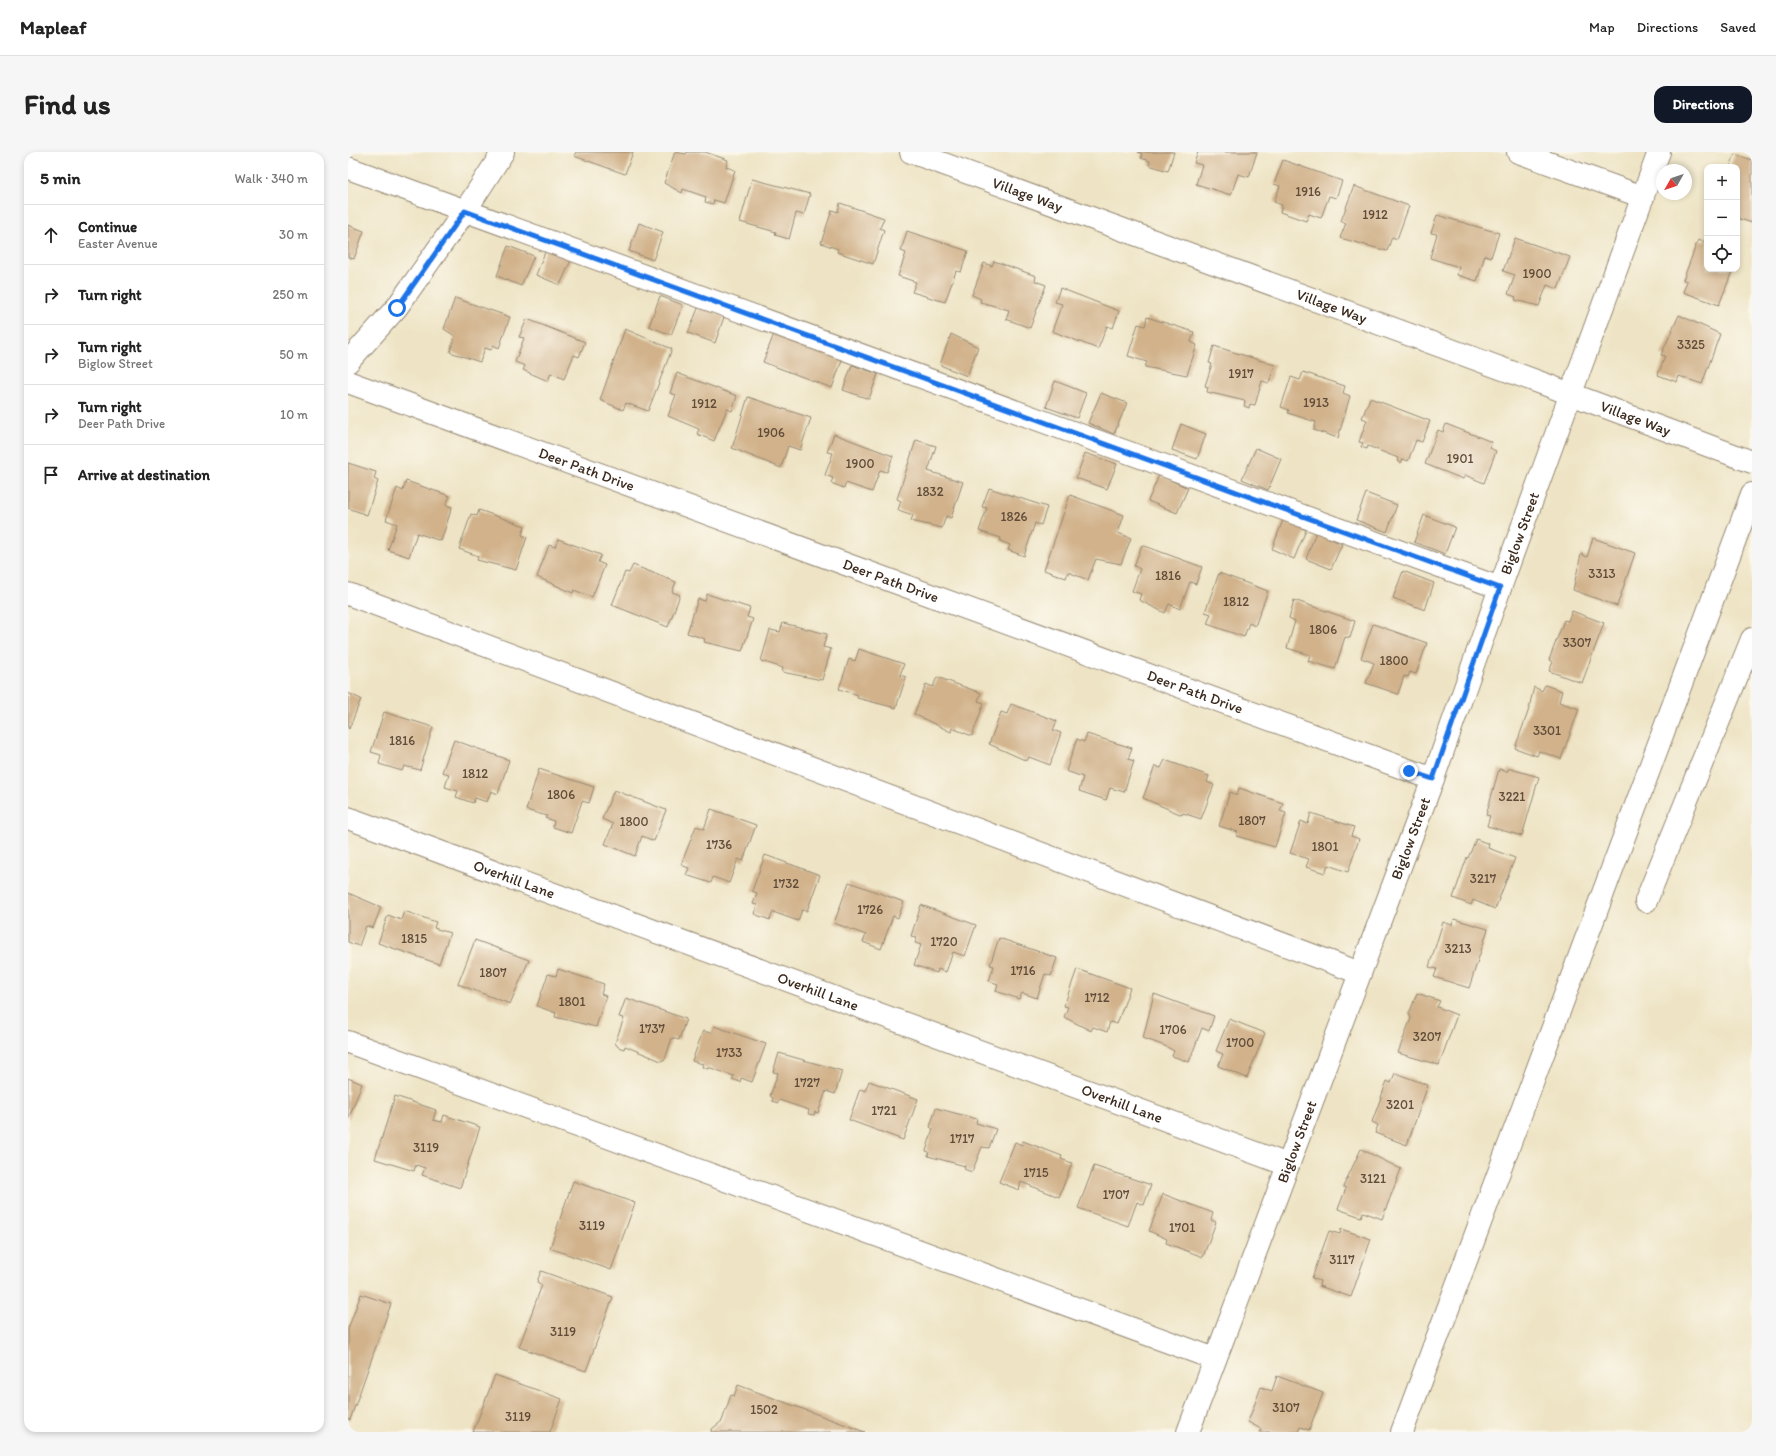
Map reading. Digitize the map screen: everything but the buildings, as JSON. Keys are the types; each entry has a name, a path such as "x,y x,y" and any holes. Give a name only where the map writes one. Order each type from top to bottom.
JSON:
{"street":[{"path":"348,362 397,308 465,211 503,152"},
{"name":"Village Way","path":"911,152 1572,394 1752,462"},
{"path":"1518,152 1643,197"},
{"name":"Biglow Street","path":"1188,1432 1433,779 1500,588 1659,152"},
{"path":"348,168 1500,588"},
{"name":"Deer Path Drive","path":"348,382 1433,779"},
{"path":"1402,1432 1752,494"},
{"path":"348,594 1360,973"},
{"path":"1646,900 1752,640"},
{"name":"Overhill Lane","path":"348,818 1288,1165"},
{"path":"348,1042 1215,1359"}],"route":[{"path":"397,308 465,211 1500,588 1433,779 1409,771"}]}
